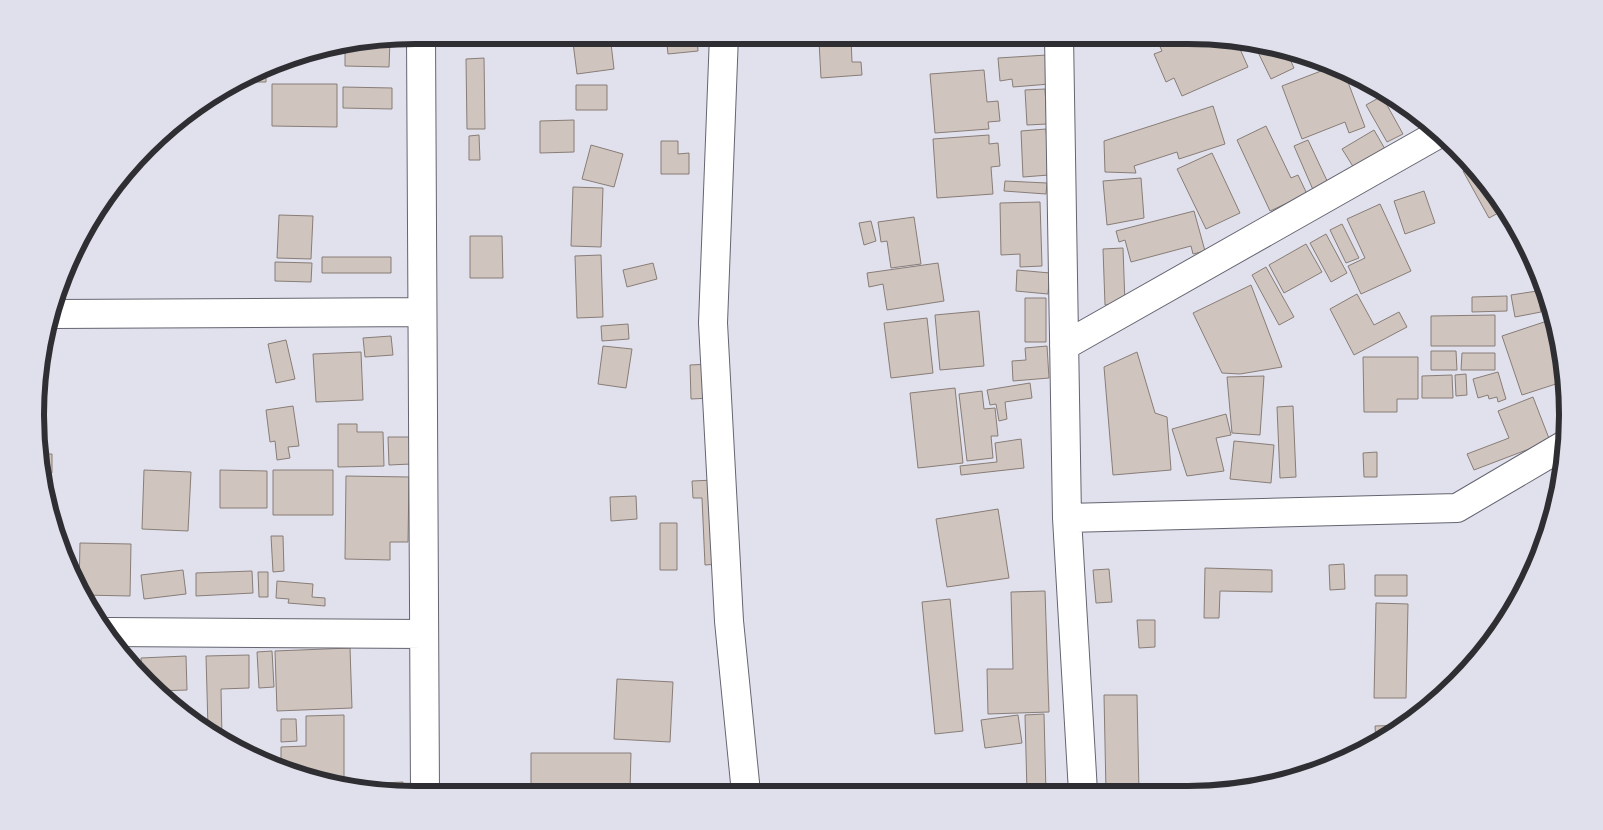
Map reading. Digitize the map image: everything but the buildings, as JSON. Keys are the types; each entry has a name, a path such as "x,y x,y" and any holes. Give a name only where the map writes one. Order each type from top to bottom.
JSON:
{"street":[{"path":"421,44 425,786"},
{"path":"724,44 713,323 729,621 745,786"},
{"path":"1059,44 1067,518 1083,786"},
{"path":"1064,346 1434,137"},
{"path":"58,314 422,312"},
{"path":"1067,518 1457,508 1557,449"},
{"path":"114,632 424,634"}]}
